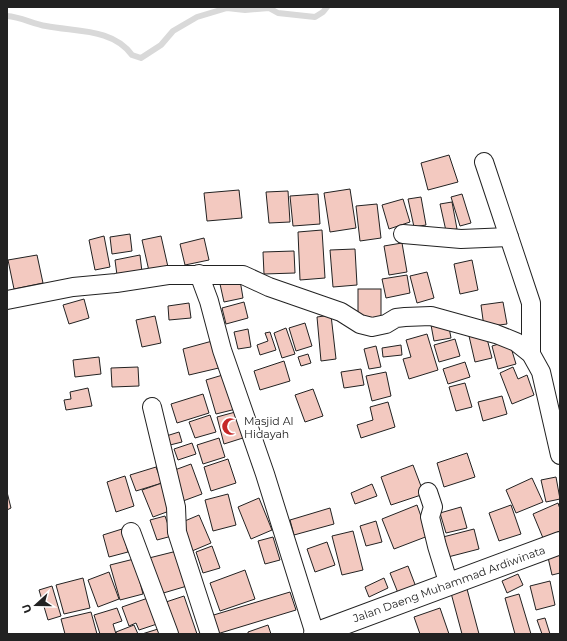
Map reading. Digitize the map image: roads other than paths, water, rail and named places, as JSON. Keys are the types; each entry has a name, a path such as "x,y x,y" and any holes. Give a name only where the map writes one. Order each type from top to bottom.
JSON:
{"main road":[{"name":"Jalan Daeng Muhammad Ardiwinata","path":"315,634 560,543"}],"street":[{"path":"484,162 531,303 532,354 540,372 560,454"},
{"path":"403,234 462,239 509,237"},
{"path":"199,274 209,301 222,350 265,474 315,634"},
{"path":"7,300 73,287 116,283 168,275 243,274 269,287 341,312 360,324 372,327 386,324 396,318 432,316 496,334 516,342 532,354"},
{"path":"152,408 176,507 177,532 210,634"},
{"path":"428,492 433,507 430,517 449,585"},
{"path":"131,532 168,634"}],"waterway":[{"path":"7,16 41,25 104,36 115,40 124,46 132,55 141,58 161,45 173,31 197,17 227,8 245,10 269,8 278,13 315,17 323,12 327,7"}],"place":[{"name":"Masjid Al Hidayah","path":"231,427"}]}
